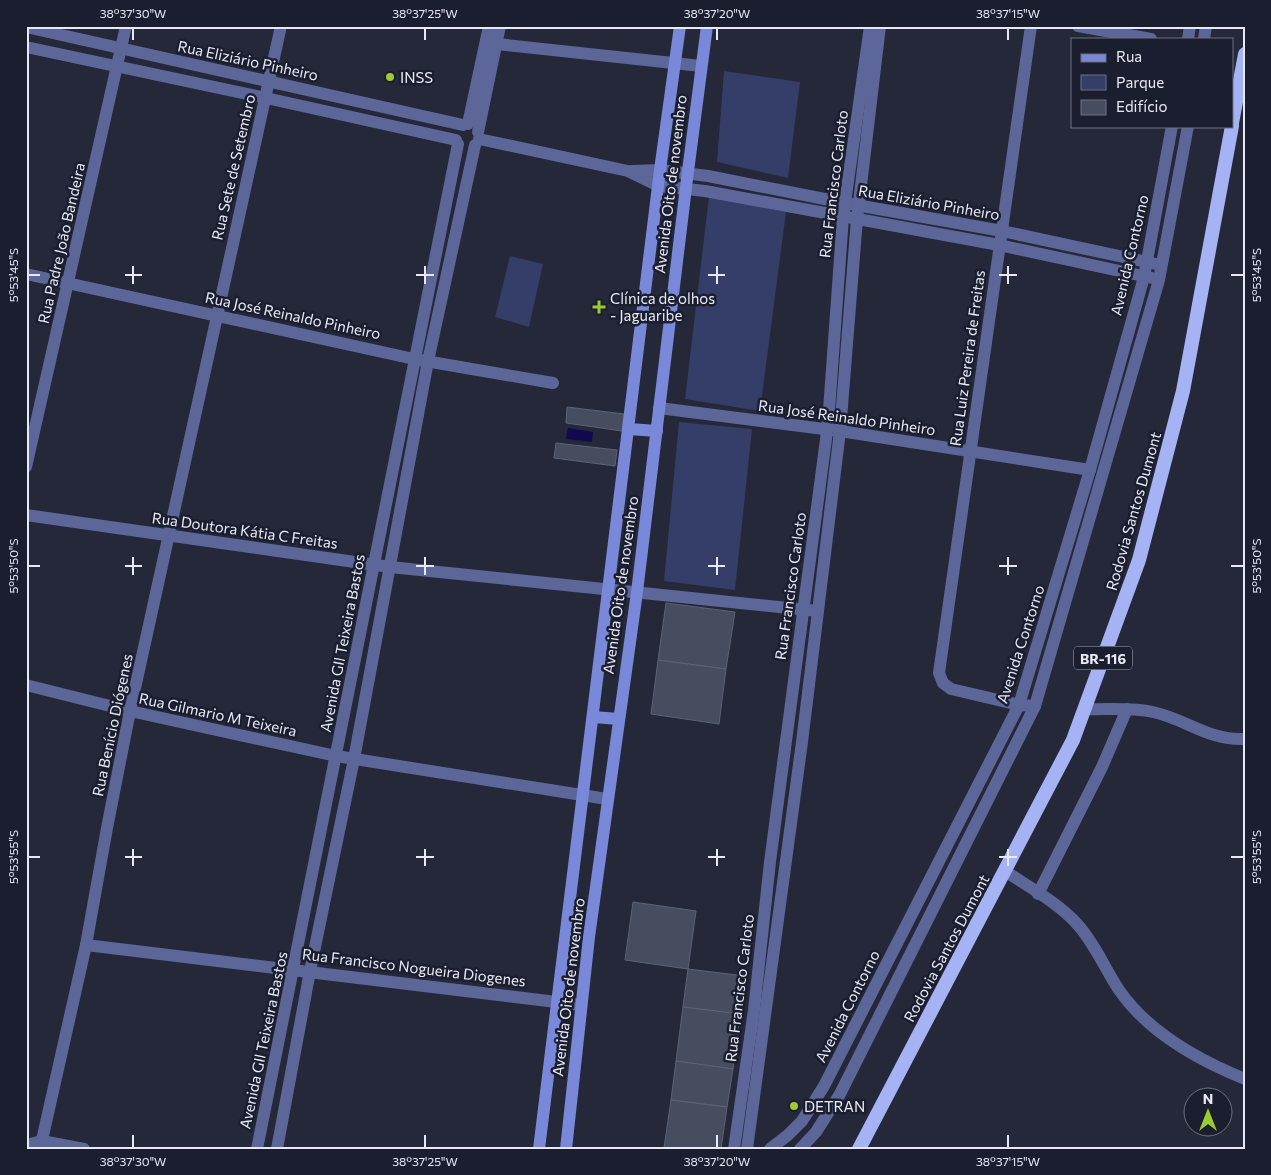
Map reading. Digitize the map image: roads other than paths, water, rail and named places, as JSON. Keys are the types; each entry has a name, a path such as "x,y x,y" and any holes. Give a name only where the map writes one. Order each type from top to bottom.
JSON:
{"highway":[{"name":"Rodovia Santos Dumont","path":"1234,113 1245,54"},
{"name":"Rodovia Santos Dumont","path":"859,1149 1073,740 1139,560 1183,391 1231,128"}],"main road":[{"name":"Avenida Oito de novembro","path":"539,1149 660,170 680,26"},
{"name":"Avenida Oito de novembro","path":"566,1149 589,937 637,592 687,172 707,26"},
{"path":"629,429 656,431"},
{"path":"593,717 619,719"},
{"path":"565,934 589,937"}],"street":[{"name":"Rua Padre João Bandeira","path":"26,467 126,26"},
{"name":"Rua Sete de Setembro","path":"217,316 281,26"},
{"path":"277,1149 310,971 354,759 413,449 472,133 489,26"},
{"path":"26,47 266,98 457,142 468,148 497,44 500,26"},
{"name":"Rua Francisco Carloto","path":"747,1149 829,524 843,217 870,26"},
{"name":"Rua Francisco Carloto","path":"734,1149 754,1010 776,817 815,522 834,430 858,205 880,26"},
{"name":"Rua Luiz Pereira de Freitas","path":"1019,705 951,690 943,683 939,673 1031,26"},
{"path":"1078,26 1145,38"},
{"name":"Rua Eliziário Pinheiro","path":"26,28 269,81 628,171 659,186 686,188 999,245 1159,280"},
{"path":"497,44 701,66"},
{"name":"Avenida Contorno","path":"770,1149 802,1121 824,1086 1019,705 1090,470 1148,263 1172,128"},
{"name":"Avenida Contorno","path":"800,1149 816,1132 840,1094 1035,706 1163,266 1188,128"},
{"name":"Avenida GIl Teixeira Bastos","path":"257,1149 398,446 457,142 455,133 472,133"},
{"name":"Rua Eliziário Pinheiro","path":"628,171 660,170 687,172 1002,231 1163,266"},
{"name":"Rua José Reinaldo Pinheiro","path":"26,274 414,359 554,383"},
{"name":"Rua Benício Diógenes","path":"41,1145 86,945 130,711 217,316"},
{"name":"Rua José Reinaldo Pinheiro","path":"659,408 834,430 1090,470"},
{"path":"398,446 413,449"},
{"name":"Rua Doutora Kátia C Freitas","path":"26,515 390,567 818,611"},
{"path":"815,522 829,524"},
{"name":"Rua Gilmario M Teixeira","path":"26,685 130,711 336,756 607,799"},
{"path":"1019,705 1035,706"},
{"path":"1084,709 1127,709 1155,712 1206,734 1233,740 1245,739"},
{"path":"1038,894 1102,767 1127,709"},
{"path":"776,817 791,820"},
{"path":"1005,871 1078,924 1120,991 1144,1018 1162,1033 1203,1060 1245,1079"},
{"path":"763,923 777,924"},
{"name":"Rua Francisco Nogueira Diogenes","path":"86,945 581,1005"},
{"path":"824,1086 840,1094"},
{"path":"26,1145 84,1149"}],"place":[{"name":"INSS","path":"390,77"},
{"name":"Clínica de olhos - Jaguaribe","path":"599,307"},
{"name":"DETRAN","path":"794,1106"}]}
